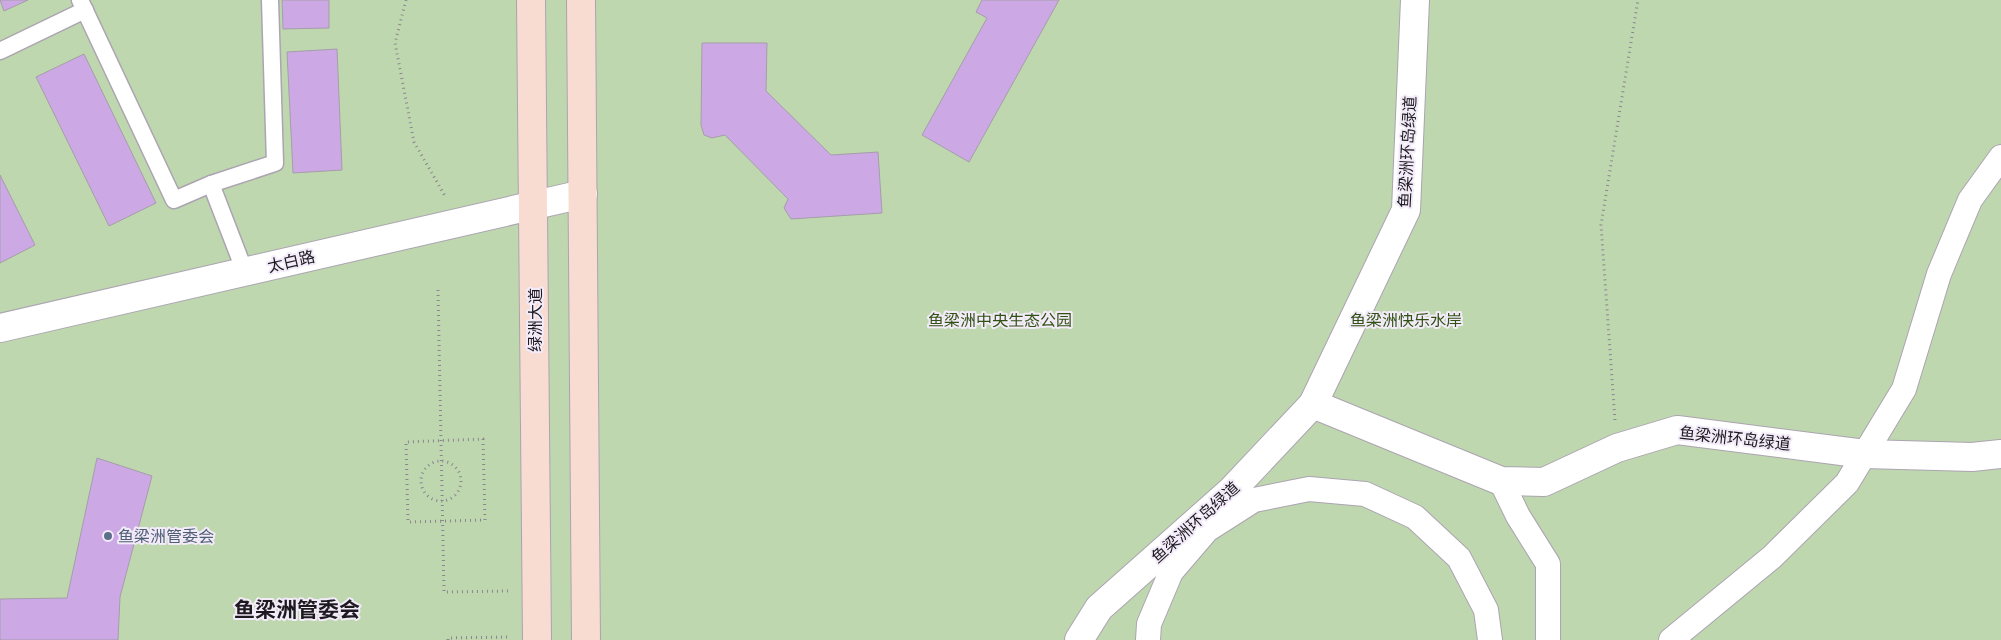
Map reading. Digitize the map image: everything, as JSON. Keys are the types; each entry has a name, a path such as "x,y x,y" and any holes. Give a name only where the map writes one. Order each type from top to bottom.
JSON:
{"main road":[{"name":"绿洲大道","path":"531,0 537,638"},
{"path":"582,0 586,640"}],"street":[{"name":"鱼梁洲环岛绿道","path":"1079,640 1099,608 1232,492 1313,404 1406,210 1415,0"},
{"path":"1671,640 1772,557 1847,483 1904,389 1940,274 1970,200 2001,157"},
{"name":"太白路","path":"0,328 583,194"},
{"name":"鱼梁洲环岛绿道","path":"1313,404 1501,481 1544,482 1617,448 1677,430 1865,454 1972,457 2001,454"},
{"path":"1501,481 1518,516 1548,564 1548,640"},
{"path":"1148,640 1149,624 1170,572 1207,530 1254,500 1309,488 1365,494 1415,517 1459,558 1486,610 1490,640"}],"lane":[{"path":"0,51 82,5 174,200 211,184 275,163 270,0"},
{"path":"211,184 245,272"}],"path":[{"path":"406,0 395,43 414,142 460,223"},
{"path":"1617,448 1602,225 1638,0"},
{"path":"438,290 444,592 536,590"},
{"path":"483,439 485,520 443,521 408,522 406,442 483,439"},
{"path":"442,460 449,461 459,470 462,484 455,496 442,501 430,498 422,487 421,481 422,475 429,464 442,460"},
{"path":"448,640 448,638 537,638"}],"green space":[{"name":"鱼梁洲中央生态公园","path":"0,0 2001,0 2001,640 0,640"}],"building":[{"path":"0,0 28,0 4,11"},
{"path":"282,0 329,0 329,28 283,29"},
{"path":"982,0 1059,0 969,162 922,135 987,18 976,12"},
{"path":"702,43 767,43 766,91 831,155 878,152 882,213 791,219 784,208 788,199 725,135 712,138 704,135 701,125"},
{"path":"337,49 342,170 293,173 287,52"},
{"path":"84,54 156,203 109,226 36,77"},
{"path":"0,175 35,245 0,263"},
{"name":"鱼梁洲管委会","path":"97,458 152,476 120,597 118,640 0,640 0,599 67,598"}],"place":[{"name":"鱼梁洲管委会","path":"108,536"}],"district":[{"name":"鱼梁洲管委会","path":"297,610"}],"park label":[{"name":"鱼梁洲快乐水岸","path":"1406,320"}]}
